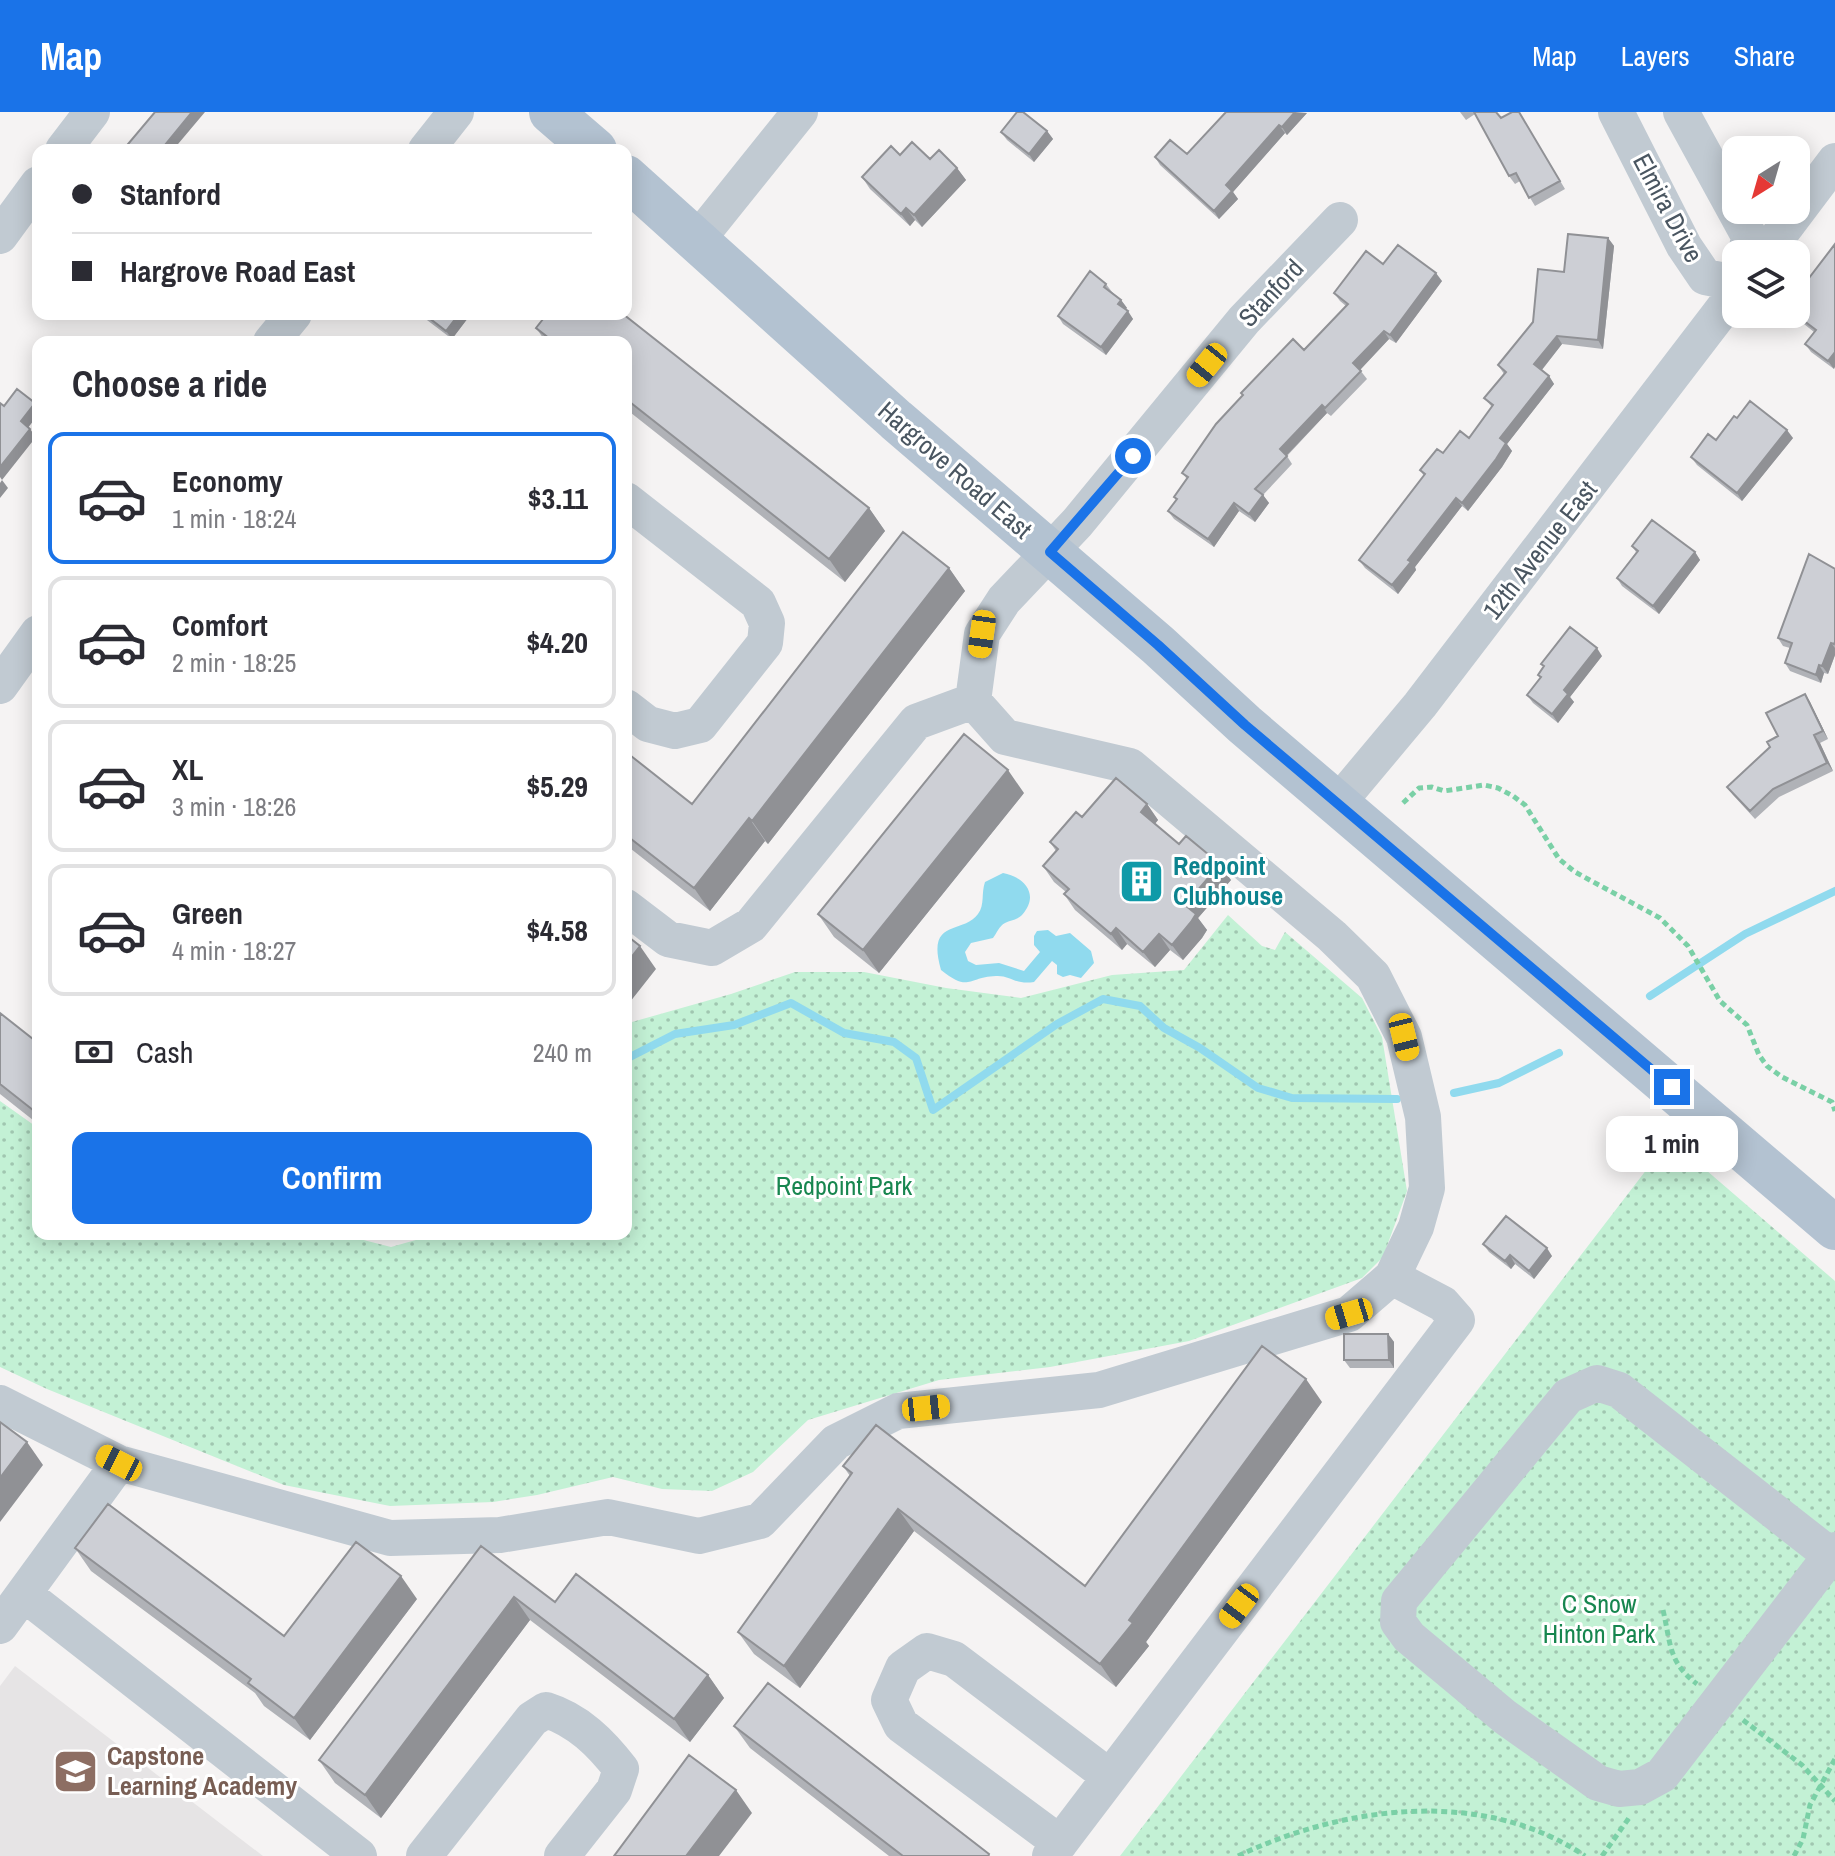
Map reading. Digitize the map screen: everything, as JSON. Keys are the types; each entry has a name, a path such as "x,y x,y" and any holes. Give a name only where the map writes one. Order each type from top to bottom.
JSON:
{"main road":[{"path":"551,112 588,144"},
{"name":"Hargrove Road East","path":"632,182 873,400 1158,645 1245,725 1835,1228"}],"street":[{"path":"68,144 92,112"},
{"path":"431,144 456,112"},
{"path":"698,239 800,112"},
{"name":"Elmira Drive","path":"1616,112 1684,246 1705,277 1722,280"},
{"name":"Elmira Drive","path":"1681,112 1749,236 1748,240"},
{"path":"1776,240 1835,161"},
{"path":"0,236 32,192"},
{"name":"Stanford","path":"973,701 982,634 1004,600 1050,552 1244,320 1340,220"},
{"name":"12th Avenue East","path":"1338,803 1420,705 1722,310"},
{"path":"276,336 289,320"},
{"path":"632,505 758,603 767,623 765,643 700,725 675,731 648,724 632,712"},
{"path":"0,686 32,641"},
{"path":"0,1403 119,1463 390,1538 500,1535 608,1517 699,1536 760,1521 836,1442 898,1411 1099,1390 1349,1314 1392,1277 1416,1227 1427,1188 1423,1117 1404,1037 1373,976 1332,936 1130,766 1005,737 973,701 916,722 751,925 712,948 668,939 632,912"},
{"path":"1110,1777 954,1659 927,1651 903,1668 889,1700 901,1725 1055,1849 1110,1777 1457,1320 1443,1304 1392,1277"},
{"path":"1597,1383 1619,1390 1833,1551 1662,1775 1640,1787 1619,1789 1598,1783 1505,1717 1409,1637 1398,1622 1399,1601 1568,1396 1597,1383"},
{"path":"0,1626 119,1463"},
{"path":"24,1594 359,1856"},
{"path":"424,1856 532,1719 546,1710 567,1717 606,1750 621,1769 614,1790 562,1856"}],"path":[{"path":"1403,803 1419,788 1432,787 1444,791 1473,786 1498,788 1525,805 1559,859 1575,872 1660,918 1688,946 1729,1011 1747,1025 1767,1066 1832,1102 1835,1111"},
{"path":"1794,1856 1803,1839 1810,1805 1835,1759"},
{"path":"1819,1785 1835,1801"},
{"path":"1238,1856 1270,1841 1334,1822 1423,1810 1473,1814 1526,1827 1585,1856"}],"shaded area":[{"name":"Capstone Learning Academy","path":"15,1666 263,1856 0,1856 0,1686"}],"green space":[{"name":"Redpoint Park","path":"1228,915 1262,946 1275,950 1285,932 1362,998 1382,1037 1407,1191 1383,1257 1362,1278 1189,1341 1050,1367 939,1380 808,1420 753,1472 712,1491 662,1489 613,1477 493,1502 390,1506 284,1485 0,1367 0,1101 32,1124 32,1240 364,1240 391,1247 416,1240 632,1240 632,1022 795,972 864,972 1021,998 1112,975 1184,970"},
{"name":"C Snow Hinton Park","path":"1670,1139 1835,1281 1835,1856 1120,1856"}],"water":[{"path":"1003,873 1018,878 1028,888 1030,901 1020,917 1003,924 993,938 971,943 965,952 968,961 976,965 999,963 1024,971 1040,952 1034,945 1037,931 1048,930 1056,936 1070,933 1091,951 1094,963 1081,978 1057,974 1057,965 1052,961 1034,982 1027,983 996,976 964,982 941,970 938,942 942,935 978,914 985,882"}],"building":[{"path":"155,112 192,112 166,144 128,144"},
{"path":"1017,112 1023,112 1047,131 1029,154 1001,132"},
{"path":"1226,112 1295,112 1282,127 1279,125 1226,185 1232,191 1214,211 1155,157 1170,140 1187,154"},
{"path":"1474,112 1496,112 1501,118 1519,112 1560,181 1529,198 1516,173 1509,176"},
{"path":"912,142 930,159 939,150 957,168 914,215 906,208 901,214 862,177 891,146 900,155"},
{"path":"1568,234 1608,238 1598,340 1557,336 1534,364 1549,376 1500,438 1506,443 1496,459 1462,503 1456,498 1392,585 1359,560 1425,474 1420,470 1437,449 1443,453 1460,431 1469,438 1493,405 1484,398 1506,372 1498,365 1533,322 1538,269 1564,272"},
{"path":"1835,244 1835,352 1828,361 1805,344 1816,330 1810,325 1810,277"},
{"path":"1398,245 1436,273 1390,335 1384,331 1353,363 1361,371 1325,408 1322,405 1280,449 1287,456 1255,489 1263,495 1249,514 1234,503 1208,539 1168,511 1188,477 1182,473 1216,424 1243,395 1241,393 1293,339 1304,350 1348,304 1334,293 1366,251 1383,264"},
{"path":"1090,271 1106,284 1104,287 1121,300 1118,304 1128,311 1101,347 1058,316"},
{"path":"432,320 454,320 446,331"},
{"path":"542,320 631,320 869,508 829,559 632,404 632,336 546,336 536,328"},
{"path":"17,389 32,401 32,407 21,421 30,429 0,467 0,403 4,406"},
{"path":"1750,401 1787,430 1737,493 1691,457 1708,434 1716,440"},
{"path":"1652,520 1695,552 1653,606 1617,578 1638,551 1632,546"},
{"path":"903,532 949,568 752,821 749,818 694,888 632,840 632,757 692,804"},
{"path":"1809,554 1835,569 1835,642 1831,643 1816,675 1785,663 1792,643 1778,638"},
{"path":"1570,627 1597,648 1564,690 1568,694 1552,714 1527,695 1541,677 1538,675 1544,666 1541,664"},
{"path":"1805,694 1823,731 1814,735 1827,763 1773,789 1750,811 1727,787 1770,747 1767,742 1778,736 1766,713"},
{"path":"964,734 1008,770 863,950 818,914"},
{"name":"Redpoint Clubhouse","path":"1116,778 1147,804 1141,812 1179,844 1186,836 1220,864 1185,905 1196,914 1172,945 1159,934 1143,952 1116,928 1111,934 1064,894 1069,889 1043,866 1058,849 1050,842 1076,812 1082,817"},
{"path":"632,940 640,946 632,956"},
{"path":"0,1013 32,1038 32,1109 0,1084"},
{"path":"1506,1216 1547,1248 1529,1271 1510,1255 1505,1261 1483,1244"},
{"path":"1344,1334 1388,1334 1389,1360 1344,1360"},
{"path":"1262,1346 1306,1379 1129,1620 1133,1623 1100,1664 898,1509 784,1666 738,1632 852,1473 843,1466 876,1425 1085,1586"},
{"path":"0,1422 27,1442 0,1478"},
{"path":"108,1504 284,1636 356,1542 401,1576 294,1718 248,1683 251,1679 75,1548"},
{"path":"481,1546 555,1602 576,1574 708,1675 674,1719 514,1597 365,1795 319,1760"},
{"path":"768,1683 988,1856 903,1856 734,1726"},
{"path":"689,1755 736,1790 686,1856 614,1856"}],"waterway":[{"path":"1650,996 1745,934 1835,891"},
{"path":"632,1056 675,1034 734,1025 791,1003 844,1033 894,1042 916,1058 933,1110 1057,1024 1103,999 1140,1006 1164,1028 1200,1048 1258,1088 1292,1098 1397,1099"},
{"path":"1454,1093 1499,1083 1559,1053"}],"place":[{"name":"Redpoint Clubhouse","path":"1142,881"},
{"name":"Capstone Learning Academy","path":"76,1771"}],"route":[{"path":"1133,456 1050,552 1245,725 1672,1087"}]}
